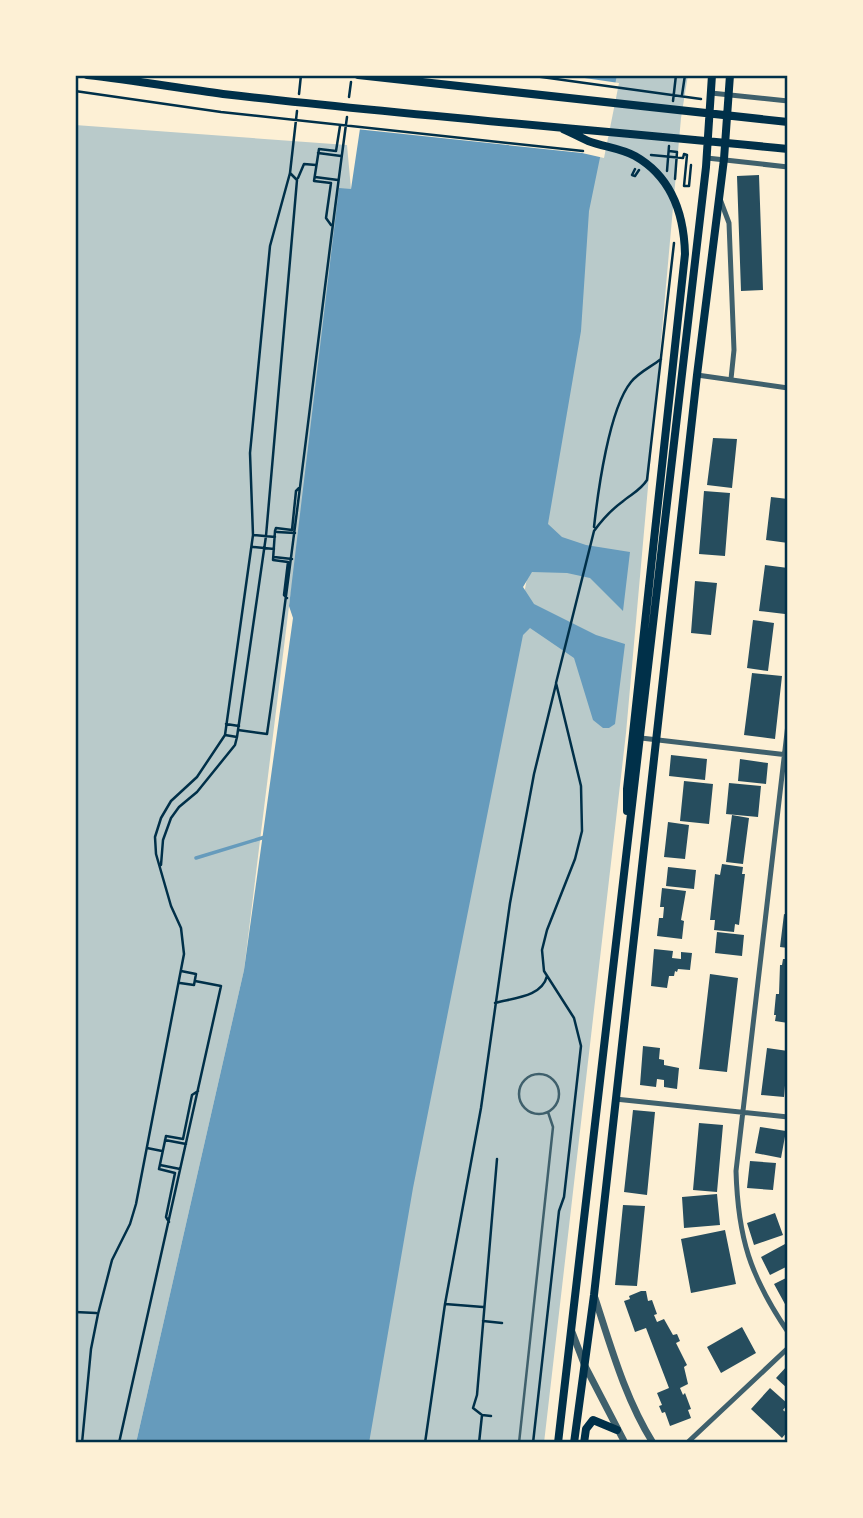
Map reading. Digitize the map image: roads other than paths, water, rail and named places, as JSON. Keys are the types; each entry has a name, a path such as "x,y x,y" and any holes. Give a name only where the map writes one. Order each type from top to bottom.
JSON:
{"main road":[{"path":"87,75 222,93 563,129 788,149"},
{"path":"358,75 788,122"},
{"path":"558,1443 707,158 707,96 712,75"},
{"path":"574,1443 594,1295 697,375 720,198 730,75"},
{"path":"563,129 635,156 647,164 664,181 677,203 682,220 685,254 627,789 628,831"},
{"path":"584,1443 586,1429 593,1420 617,1430"}],"street":[{"path":"707,96 727,94 788,101"},
{"path":"707,158 788,167"},
{"path":"720,198 729,223 734,350 731,379"},
{"path":"697,375 788,388"},
{"path":"788,724 736,1171 737,1208 743,1244 754,1275 788,1332"},
{"path":"641,738 786,755"},
{"path":"615,1099 788,1117"},
{"path":"594,1295 625,1388 653,1443"},
{"path":"570,1328 585,1366 625,1443"},
{"path":"687,1443 788,1348"}],"lane":[{"path":"534,1074 552,1078 559,1089 558,1102 548,1112 528,1111 520,1100 521,1086 534,1074"},
{"path":"519,1443 553,1127 548,1112"}],"water":[{"path":"368,75 617,75 589,211 581,331 548,524 562,537 586,545 630,552 623,611 590,578 567,573 532,572 523,587 534,604 596,635 625,644 615,724 603,728 593,720 574,658 530,628 523,635 413,1188 369,1443 136,1443 244,970 293,618 289,606 339,188 351,189"}],"waterway":[{"path":"196,858 265,837"}]}
